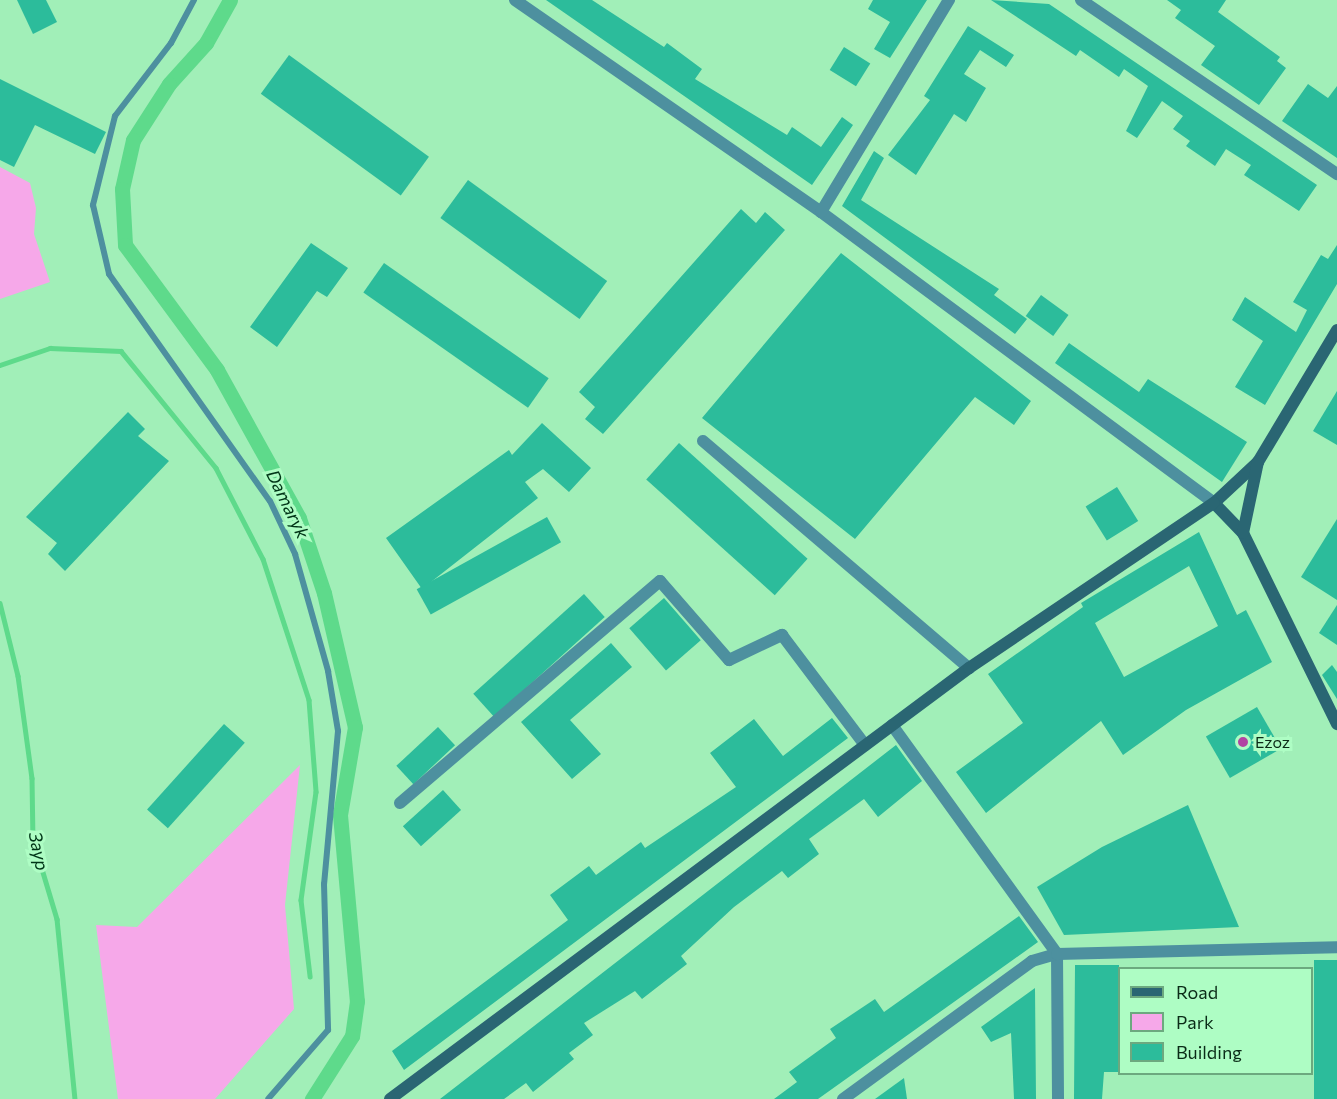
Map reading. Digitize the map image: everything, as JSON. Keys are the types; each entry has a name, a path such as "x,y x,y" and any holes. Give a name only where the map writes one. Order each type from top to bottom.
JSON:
{"main road":[{"path":"390,1099 969,668 1214,503 1258,462 1337,330"},
{"path":"1244,533 1258,462"},
{"path":"1214,503 1244,533 1337,724"}],"street":[{"path":"515,0 820,212 1214,503"},
{"path":"820,212 949,0"},
{"path":"1081,0 1337,174"},
{"path":"703,441 969,668"},
{"path":"400,803 660,581 729,660 782,635 865,745"},
{"path":"892,725 1057,954 1058,1099"},
{"path":"843,1099 1032,961 1057,954 1337,947"}],"lane":[{"path":"194,0 171,43 116,116 93,205 109,274 270,501 294,554 328,671 338,731 324,884 328,1030 268,1099"}],"green space":[{"path":"0,167 30,183 36,208 34,234 50,282 0,299"},
{"path":"300,765 285,905 294,1009 215,1099 118,1099 96,925 137,927"}],"building":[{"path":"17,0 46,0 57,22 33,34"},
{"path":"546,0 592,0 664,47 667,43 702,69 695,79 787,135 792,127 821,147 842,117 853,125 812,185"},
{"path":"873,0 927,0 890,58 874,49 890,22 868,9"},
{"path":"991,0 1049,4 1317,185 1299,211 1244,175 1251,165 1226,149 1215,166 1186,146 1190,141 1173,129 1183,116 1162,101 1137,138 1126,131 1148,86 1124,69 1119,77 1080,50 1076,56"},
{"path":"1167,0 1226,0 1218,12 1280,57 1277,61 1286,68 1259,105 1201,65 1215,46 1175,18 1181,10"},
{"path":"968,26 1014,55 1006,67 980,50 964,74 986,88 966,122 954,114 916,175 888,155 930,100 924,96"},
{"path":"844,47 870,63 856,86 830,70"},
{"path":"289,55 429,157 401,196 261,94"},
{"path":"0,79 106,132 95,154 35,125 14,167 0,160"},
{"path":"1308,84 1328,98 1337,86 1337,158 1282,121"},
{"path":"874,151 884,158 861,200 999,289 994,295 1027,319 1015,334 842,206"},
{"path":"468,180 607,281 580,319 440,218"},
{"path":"741,209 756,223 765,212 785,230 603,434 585,419 595,407 579,392"},
{"path":"311,243 348,268 327,297 317,291 277,347 250,327"},
{"path":"1337,245 1337,284 1265,405 1235,387 1263,341 1232,320 1245,297 1296,332 1307,310 1293,302 1321,255 1328,259"},
{"path":"841,253 1031,401 1014,425 975,397 855,539 702,418"},
{"path":"384,263 549,378 528,408 363,292"},
{"path":"1041,295 1069,315 1053,336 1026,316"},
{"path":"1069,343 1139,392 1148,379 1247,442 1222,482 1055,363"},
{"path":"1337,391 1337,445 1313,431"},
{"path":"128,412 145,429 138,436 169,461 65,571 48,554 57,543 26,517"},
{"path":"542,423 591,468 569,492 543,469 525,482 538,498 422,589 386,538 509,450 512,455"},
{"path":"679,443 808,559 775,595 646,479"},
{"path":"1117,487 1138,521 1107,541 1086,507"},
{"path":"547,517 561,542 431,615 417,589"},
{"path":"1337,519 1337,600 1301,577"},
{"path":"1199,532 1237,615 1246,610 1272,662 1186,710 1123,755 1101,721 986,813 956,772 1023,723 988,674 1083,607 1081,603","holes":["1189,566 1218,626 1124,677 1095,623"]},
{"path":"584,594 605,617 494,717 473,694"},
{"path":"664,598 701,640 666,670 629,628"},
{"path":"1337,605 1337,645 1319,633"},
{"path":"611,643 632,667 570,720 601,754 572,779 521,722"},
{"path":"1332,665 1337,672 1337,699 1322,675"},
{"name":"Ezoz","path":"1257,707 1281,749 1230,778 1206,736"},
{"path":"832,718 848,738 404,1070 392,1051 568,920 550,895 589,866 596,875 641,842 645,848 736,787 710,753 754,719 783,756"},
{"path":"224,724 245,743 168,828 147,809"},
{"path":"438,727 455,745 413,784 396,766"},
{"path":"896,745 922,781 878,817 864,799 809,839 819,854 788,878 782,871 734,907 681,956 687,964 642,999 635,991 584,1023 593,1035 569,1053 574,1059 533,1092 526,1083 504,1099 440,1099"},
{"path":"443,790 461,810 421,846 403,826"},
{"path":"1188,805 1239,927 1064,935 1037,887 1102,847"},
{"path":"1019,916 1038,942 818,1099 774,1099 797,1082 789,1072 836,1038 830,1029 875,999 884,1012"},
{"path":"1314,960 1337,960 1337,1099 1314,1099"},
{"path":"1075,965 1119,965 1118,1072 1104,1072 1102,1099 1074,1099"},
{"path":"1035,988 1036,1099 1014,1099 1011,1033 991,1042 981,1027"},
{"path":"904,1078 907,1099 875,1099"}],"waterway":[{"name":"Damaryk","path":"230,0 206,43 169,84 133,140 122,189 125,245 217,370 299,518 324,593 355,727 340,815 357,1001 352,1036 312,1099"},
{"path":"0,365 50,348 121,351 216,468 263,559 309,700 316,792 301,900 310,976"},
{"name":"Заур","path":"0,603 18,676 32,778 33,839 57,919 75,1099"}],"place":[{"name":"Ezoz","path":"1243,742"}]}
